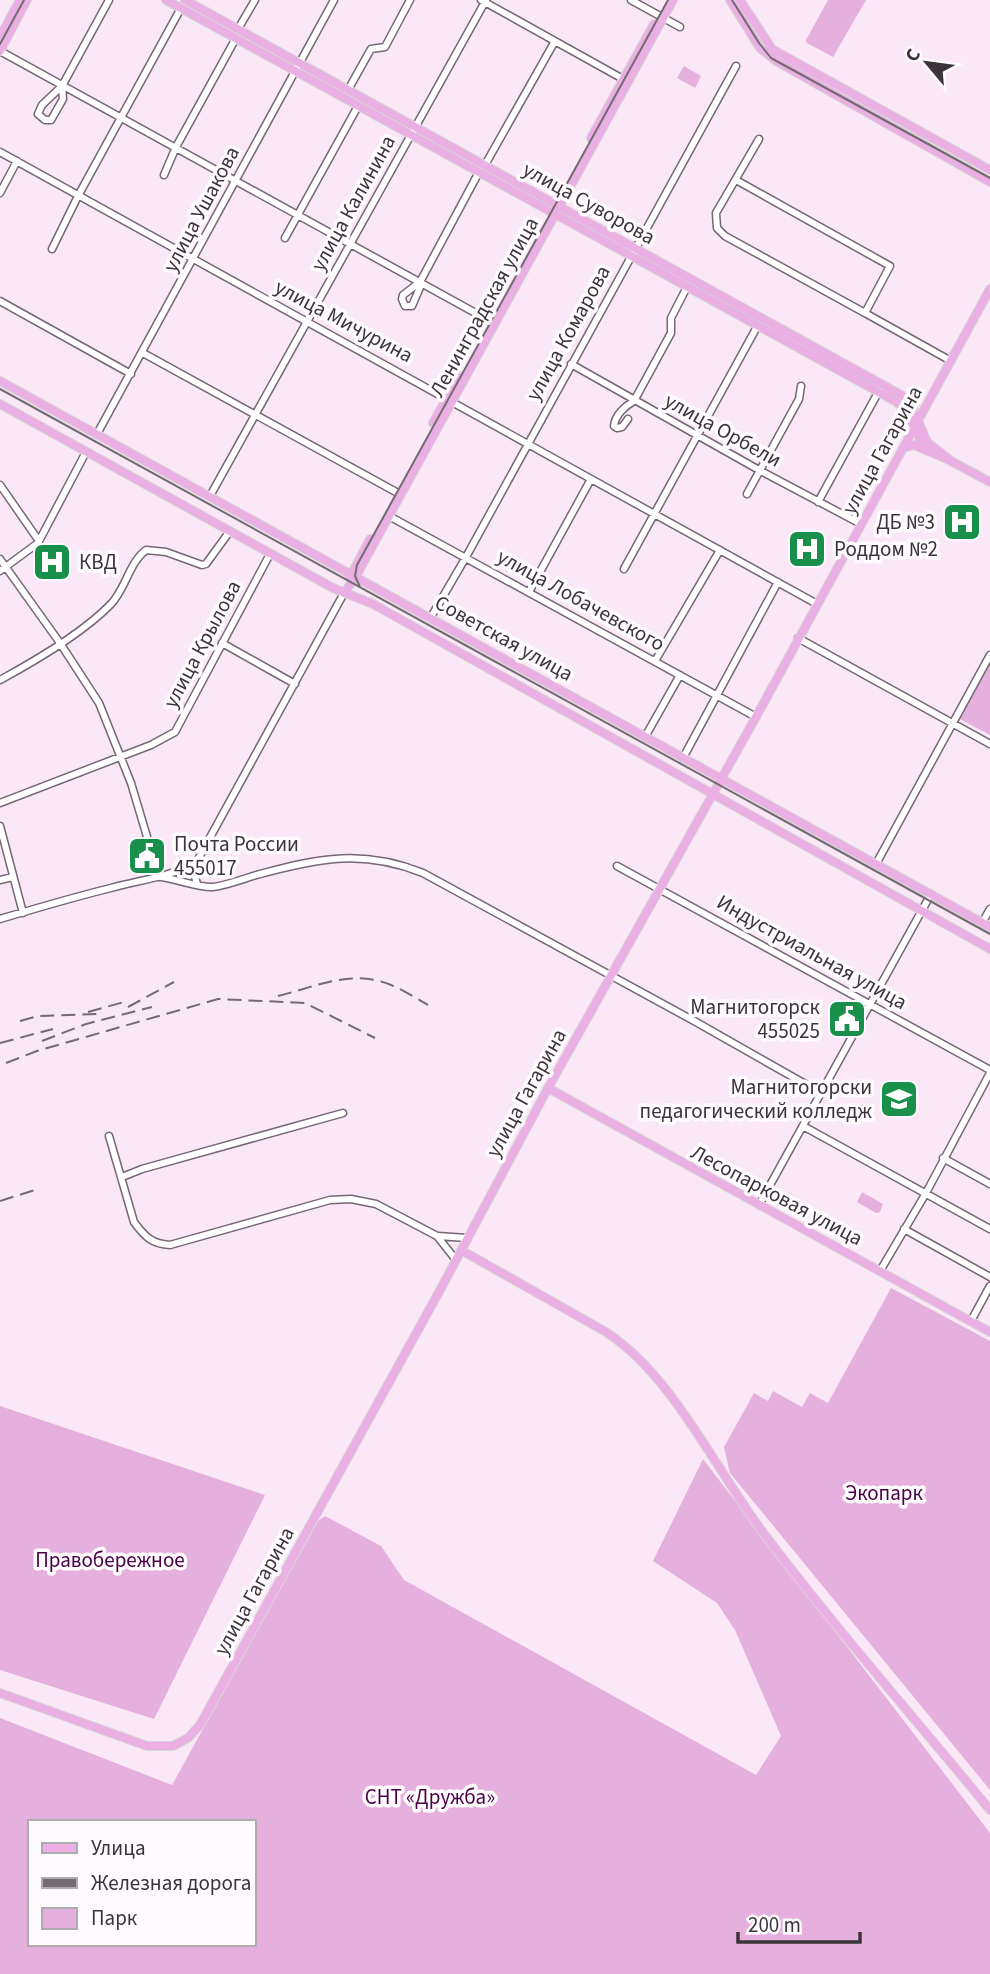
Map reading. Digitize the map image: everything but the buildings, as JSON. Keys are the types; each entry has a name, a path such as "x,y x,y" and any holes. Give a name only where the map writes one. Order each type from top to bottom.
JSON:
{"main road":[{"path":"0,37 20,0"},
{"path":"0,51 27,0"},
{"name":"улица Суворова","path":"166,0 184,2 297,67 358,106 413,131 482,168 881,388 904,407 927,442 951,461"},
{"name":"Ленинградская улица","path":"354,575 396,492 661,17 667,0"},
{"name":"Ленинградская улица","path":"344,593 389,516 490,321 555,209 623,79 673,0"},
{"path":"730,0 760,48 776,61 990,182"},
{"path":"740,0 772,49 990,170"},
{"name":"улица Суворова","path":"297,67 348,90 413,131"},
{"name":"улица Суворова","path":"634,252 687,287 750,316 758,325 881,388 903,396 912,406 925,449"},
{"name":"улица Гагарина","path":"0,1693 147,1746 173,1746 188,1738 200,1724 990,289"},
{"name":"Советская улица","path":"0,381 986,925"},
{"path":"903,396 916,401 930,397"},
{"name":"Советская улица","path":"0,404 271,554 344,593 373,604 990,949"},
{"name":"улица Суворова","path":"901,449 914,445 925,449 990,482"},
{"name":"Лесопарковая улица","path":"548,1088 990,1332"},
{"path":"460,1250 606,1332 651,1371 763,1532 990,1810"}],"street":[{"path":"62,86 63,99 51,120 45,120 38,114 42,105 62,86 109,0"},
{"path":"164,175 176,147 255,0"},
{"name":"улица Ушакова","path":"97,435 334,0"},
{"path":"348,90 371,49 385,47 410,0"},
{"path":"631,0 680,27"},
{"path":"484,1 623,79"},
{"name":"улица Калинина","path":"210,496 484,1"},
{"path":"52,248 184,2"},
{"path":"420,282 555,41"},
{"path":"0,51 490,321"},
{"name":"улица Комарова","path":"431,617 736,66"},
{"path":"285,238 358,106"},
{"path":"759,139 716,212 718,228 725,236 951,361"},
{"name":"улица Мичурина","path":"0,152 817,604"},
{"path":"0,193 17,161"},
{"path":"736,180 890,265 865,313"},
{"path":"628,419 622,427 614,426 627,404 634,401 671,332 671,318 687,287"},
{"path":"0,301 131,374"},
{"path":"624,569 758,325"},
{"path":"143,353 396,492"},
{"name":"улица Орбели","path":"571,364 861,524"},
{"path":"747,494 799,399 801,386"},
{"path":"818,502 881,388"},
{"path":"3,569 32,549 38,541 86,452"},
{"path":"529,592 591,479"},
{"path":"0,485 38,541"},
{"name":"улица Лобачевского","path":"389,516 756,717"},
{"path":"0,680 35,661 111,604 122,589 136,559 146,550 166,552 201,565 206,564 230,531"},
{"path":"655,661 720,550"},
{"name":"улица Крылова","path":"0,803 151,745 175,732 271,554"},
{"path":"0,559 3,569 60,643 99,703 131,783 160,877"},
{"path":"683,758 778,582"},
{"name":"Ленинградская улица","path":"196,863 344,593"},
{"path":"798,638 990,744"},
{"path":"222,643 295,684"},
{"path":"876,864 990,656"},
{"path":"645,737 680,675"},
{"path":"0,827 23,912"},
{"path":"160,877 214,887 295,864 338,857 391,862 423,873 821,1093"},
{"path":"0,919 160,877 196,863"},
{"path":"196,863 194,877 197,884"},
{"name":"Индустриальная улица","path":"617,866 990,1071"},
{"path":"0,880 13,877"},
{"path":"760,1205 931,894"},
{"path":"986,925 990,909"},
{"path":"880,1271 926,1193 990,1071"},
{"path":"122,1177 142,1169 344,1113"},
{"path":"803,1126 990,1229"},
{"path":"109,1136 134,1223 142,1234 156,1244 170,1245 330,1200 351,1199 376,1204 437,1236 456,1259"},
{"path":"943,1158 990,1184"},
{"path":"904,1229 990,1277"},
{"path":"437,1236 467,1238"},
{"path":"971,1321 990,1286"}],"green space":[{"path":"828,0 866,0 833,57 806,40"},
{"path":"684,66 701,76 695,88 677,78"},
{"path":"990,661 990,735 958,718"},
{"path":"862,1192 883,1204 880,1212 876,1213 857,1202"},
{"name":"Экопарк","path":"891,1288 990,1341 990,1790 730,1473 724,1447 754,1393 768,1401 773,1391 802,1407 810,1393 828,1403"},
{"name":"Правобережное","path":"0,1406 265,1495 154,1719 0,1670"},
{"name":"СНТ «Дружба»","path":"703,1459 990,1833 990,1974 0,1974 0,1718 172,1785 318,1521 325,1516 381,1546 404,1580 756,1775 781,1736 735,1630 717,1603 653,1561"}],"tram line":[{"path":"0,44 24,0"},
{"path":"360,587 355,576 357,565 668,0"},
{"path":"732,0 771,58 990,178"},
{"path":"0,389 990,934"}],"railway":[{"path":"278,996 354,978 392,985 428,1005"},
{"path":"128,1007 174,982"},
{"path":"6,1063 37,1051 218,999 305,1003 375,1038"},
{"path":"88,1012 124,1002"},
{"path":"42,1041 86,1024 152,1007"},
{"path":"20,1021 38,1016 99,1014"},
{"path":"0,1043 53,1029"},
{"path":"0,1201 35,1190"}],"place":[{"name":"ДБ №3","path":"962,522"},
{"name":"Роддом №2","path":"807,549"},
{"name":"КВД","path":"52,562"},
{"name":"Почта России 455017","path":"147,856"},
{"name":"Магнитогорск 455025","path":"847,1019"},
{"name":"Магнитогорски педагогический колледж","path":"899,1099"}]}
